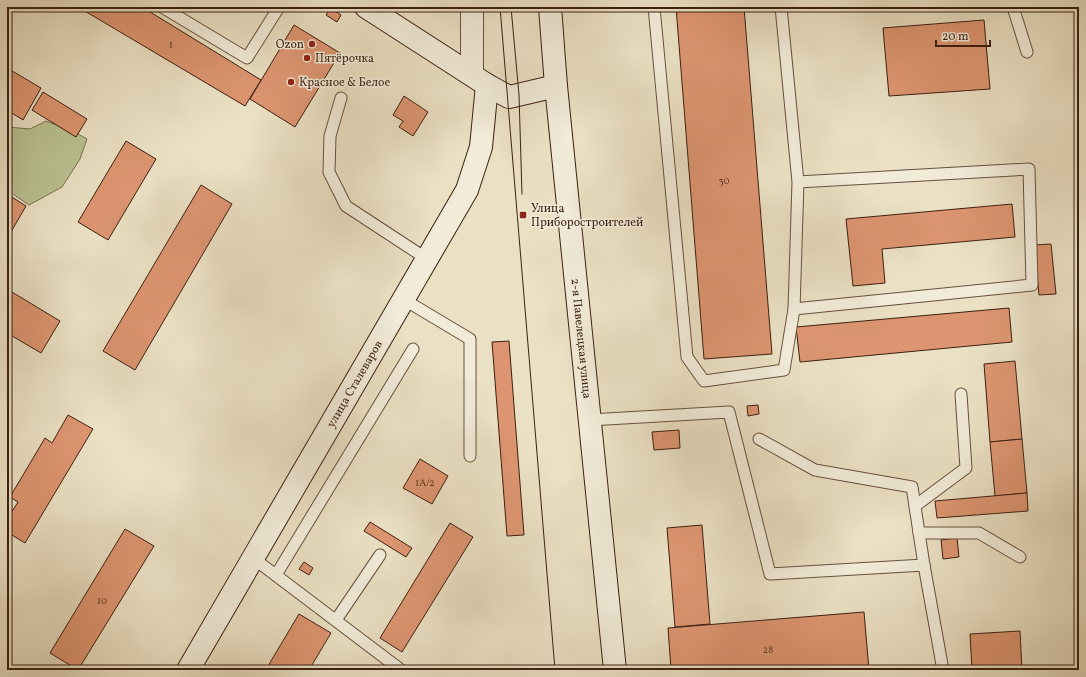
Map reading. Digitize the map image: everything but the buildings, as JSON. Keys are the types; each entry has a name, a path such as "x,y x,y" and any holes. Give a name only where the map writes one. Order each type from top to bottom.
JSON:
{"street":[{"path":"366,7 509,97 556,86"},
{"name":"улица Сталеваров","path":"188,670 467,190 481,147 480,79 472,7"},
{"name":"2-я Павелецкая улица","path":"550,7 556,86 615,670"}],"lane":[{"path":"162,7 247,58 279,7"},
{"path":"654,7 687,357 704,381 784,370 794,309 798,182 781,7"},
{"path":"1013,7 1027,52"},
{"path":"342,98 330,136 329,172 346,206 427,259"},
{"path":"794,309 1032,286 1029,169 798,182"},
{"path":"403,299 470,339 470,456"},
{"path":"276,575 413,349"},
{"path":"915,506 966,468 961,394"},
{"path":"590,420 729,412 770,574 924,565"},
{"path":"760,439 815,470 912,487 943,670"},
{"path":"919,533 979,533 1020,557"},
{"path":"336,620 380,555"},
{"path":"253,558 402,670"}],"green space":[{"path":"46,121 73,131 87,139 80,159 62,187 29,205 7,190 7,127 30,129"}],"tram line":[{"path":"500,7 555,670"},
{"path":"511,7 519,95 522,194"}],"place":[{"name":"Ozon","path":"312,44"},
{"name":"Пятёрочка","path":"307,58"},
{"name":"Красное & Белое","path":"291,82"},
{"name":"Улица Приборостроителей","path":"523,215"}]}
